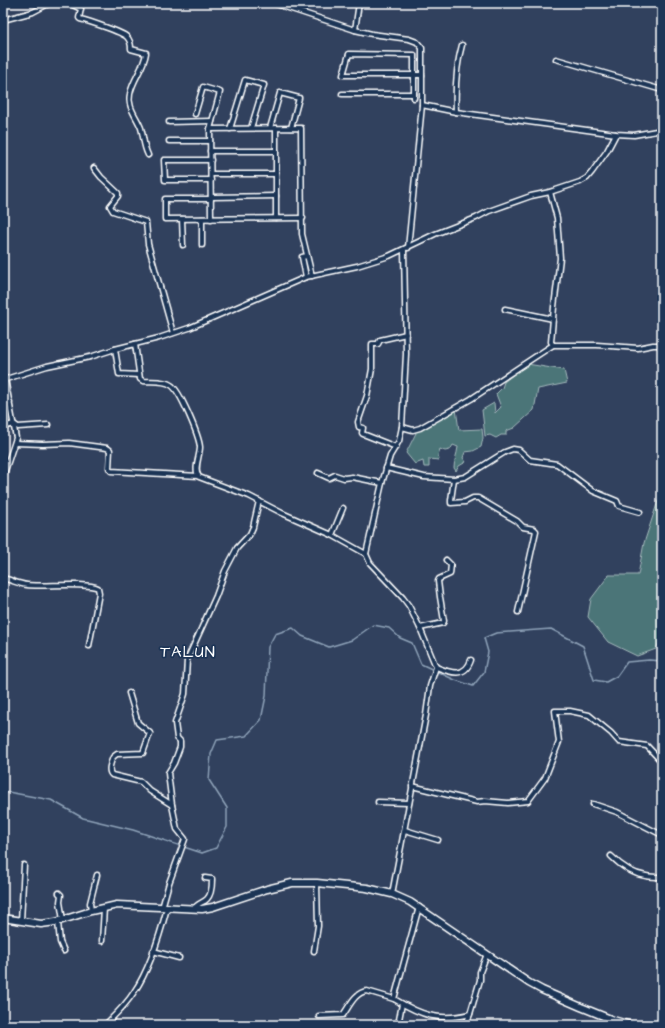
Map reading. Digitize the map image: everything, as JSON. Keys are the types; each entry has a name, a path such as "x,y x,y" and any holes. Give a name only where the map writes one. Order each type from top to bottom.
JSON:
{"main road":[{"path":"3,918 42,924 60,921 91,911 121,905 194,909 213,907 292,883 317,883 367,888 392,894 419,907 529,983 542,990 613,1020 631,1025"}],"street":[{"path":"3,20 33,12 50,3"},
{"path":"69,3 82,9 80,19 126,37 131,44 131,49 146,54 130,96 133,113 141,128 144,146 148,155"},
{"path":"273,3 355,30 409,39 417,42 422,48 422,105 406,249 406,375 402,427 399,441 390,456 386,468 366,554 370,563 406,602 420,628 436,668 430,686 426,716 392,894"},
{"path":"355,30 359,3"},
{"path":"456,112 455,94 462,45"},
{"path":"342,94 414,96 414,75 414,55 349,54 343,75 414,75 422,75"},
{"path":"556,59 662,90"},
{"path":"230,129 245,80 264,85 251,128"},
{"path":"195,114 203,87 220,92 210,129 211,219"},
{"path":"270,128 280,93 299,98 291,128"},
{"path":"422,105 456,112 616,134 634,135 662,130"},
{"path":"169,122 212,122"},
{"path":"276,128 276,218"},
{"path":"210,129 301,128 302,234 312,276"},
{"path":"3,477 15,443 16,434 4,380 47,366 90,357 173,334 208,321 306,277 363,264 406,249 435,234 476,218 489,211 531,196 550,192 580,182 587,178 607,151 616,134"},
{"path":"169,141 210,141"},
{"path":"210,151 276,151"},
{"path":"210,160 164,160 164,167 165,180 211,180"},
{"path":"94,168 101,178 118,193 118,196 111,208 114,212 146,222 148,244 173,334"},
{"path":"211,174 276,174"},
{"path":"550,192 557,218 560,258 553,319 553,345"},
{"path":"276,196 165,200 165,219 303,218"},
{"path":"182,219 183,245"},
{"path":"202,219 202,245"},
{"path":"306,277 302,257 307,256"},
{"path":"505,308 553,319"},
{"path":"396,447 363,434 363,428 359,427 358,422 367,396 372,369 372,344 378,344 380,340 406,334"},
{"path":"134,344 140,379 143,381 167,383 172,385 194,426 199,441 198,476"},
{"path":"402,427 416,430 420,428 471,399 553,345 597,345 638,348 662,345"},
{"path":"115,349 119,374 139,375"},
{"path":"3,404 10,402"},
{"path":"3,427 14,424 18,427 48,425"},
{"path":"15,443 69,443 107,448 110,450 109,468 111,471 198,476 259,501 332,535 366,554"},
{"path":"386,468 424,476 454,479 465,477 505,452 513,449 519,450 530,460 557,464 593,491 617,501 619,506 640,512"},
{"path":"318,473 329,478 335,475 344,478 352,477 382,483"},
{"path":"454,479 451,503 466,502 473,498 477,498 517,521 523,527 534,529 536,531 518,612"},
{"path":"105,1025 134,993 146,971 153,951 165,908 169,883 184,844 184,838 178,832 175,824 168,776 180,746 180,741 177,738 175,723 185,694 186,662 216,596 225,571 237,548 250,534 259,501"},
{"path":"332,535 343,508"},
{"path":"420,628 443,623 444,621 438,581 439,579 450,574 451,565 446,560"},
{"path":"3,578 26,585 97,587 99,593 89,646"},
{"path":"436,668 450,672 463,672 467,669 471,660"},
{"path":"129,693 138,723 150,732 143,753 115,755 112,758 110,772 112,775 141,782 150,791 172,805"},
{"path":"412,786 477,802 485,801 508,803 528,801 545,778 559,742 555,711 570,711 589,715 611,733 619,742 647,746 662,762"},
{"path":"378,802 409,803"},
{"path":"593,804 617,812 662,835"},
{"path":"405,830 438,840"},
{"path":"611,856 632,873 648,877 662,877"},
{"path":"21,921 24,865"},
{"path":"91,911 90,902 97,876"},
{"path":"194,909 195,906 209,897 212,879 205,878"},
{"path":"314,951 318,926 317,883"},
{"path":"59,893 61,895 60,942 64,951"},
{"path":"394,999 419,907"},
{"path":"102,941 104,908"},
{"path":"153,951 179,958"},
{"path":"466,1025 480,980 480,972 487,954"},
{"path":"319,1016 343,1015 363,991 394,999 415,1011 428,1016 450,1018 470,1014"},
{"path":"398,1025 402,1004"}],"green space":[{"path":"527,364 564,370 567,383 538,389 534,410 514,428 506,431 506,435 501,435 496,438 490,435 485,436 482,410 494,403 495,413 501,407 496,394 502,388 504,382"},
{"path":"456,409 459,430 482,429 483,438 481,447 473,451 465,452 463,458 466,462 459,466 456,471 454,465 458,447 453,445 450,450 445,451 440,449 438,455 439,460 429,459 429,467 424,467 423,461 415,464 406,453 416,433 412,431"},
{"path":"662,498 662,636 656,649 637,656 608,642 588,617 591,599 609,575 638,575 644,543 658,501"}],"waterway":[{"path":"3,797 8,792 51,800 83,818 133,830 202,853 216,848 227,827 227,808 209,780 211,754 217,740 246,736 261,720 266,696 268,647 275,634 293,628 302,636 329,647 352,640 373,625 389,628 400,638 412,643 421,664 455,680 473,686 484,672 488,652 484,638 496,633 551,629 583,646 594,680 606,682 617,676 627,662 649,660 662,661"}],"district":[{"name":"TALUN","path":"188,652"}]}
